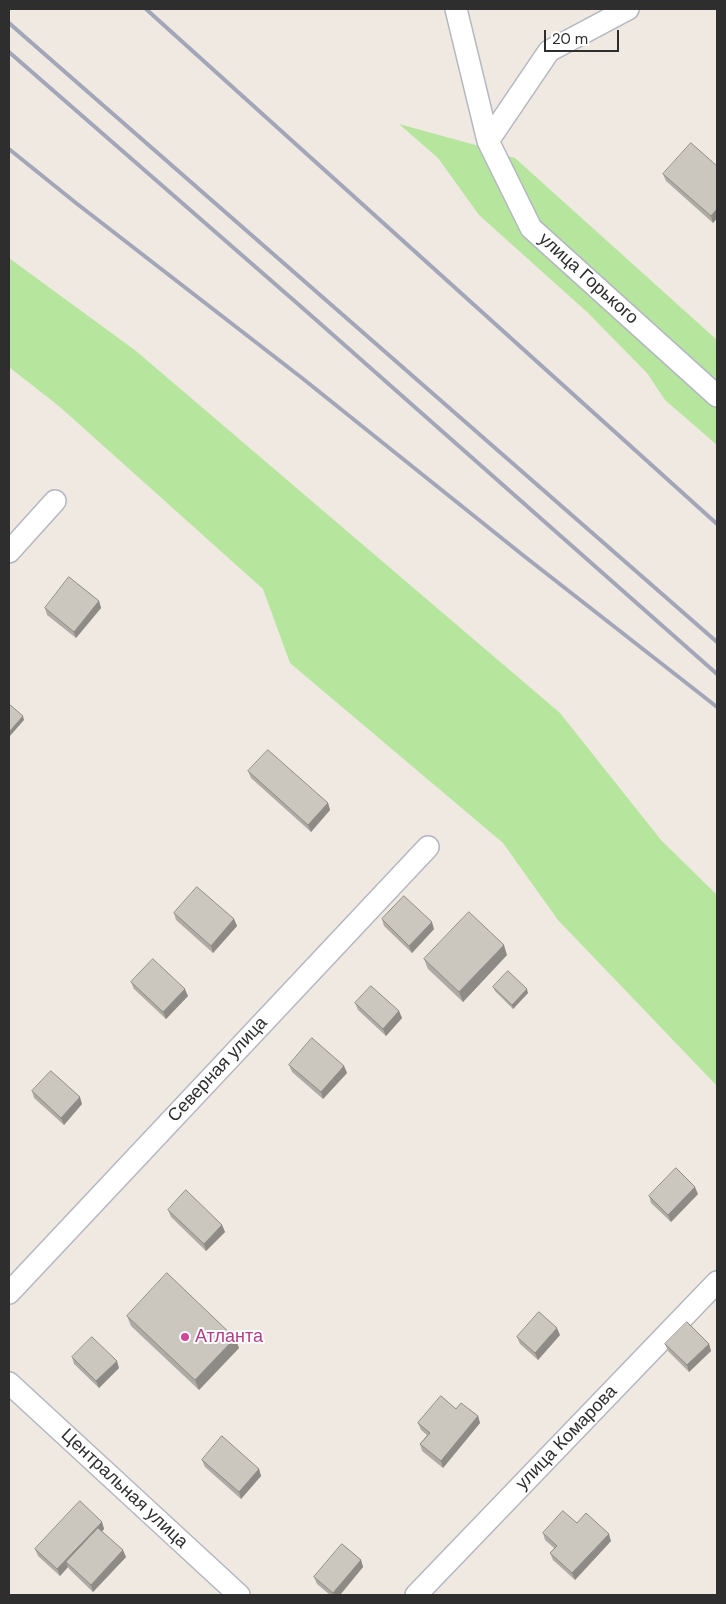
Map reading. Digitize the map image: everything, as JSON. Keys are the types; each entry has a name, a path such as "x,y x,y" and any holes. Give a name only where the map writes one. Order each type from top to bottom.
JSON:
{"street":[{"path":"456,9 488,141"},
{"path":"488,141 549,50 628,9"},
{"name":"улица Горького","path":"488,141 531,228 717,396"},
{"path":"9,552 55,501"},
{"name":"Северная улица","path":"9,1293 428,847"},
{"name":"улица Комарова","path":"416,1595 717,1282"},
{"name":"Центральная улица","path":"9,1383 239,1595"}],"green space":[{"path":"399,124 479,146 523,231 717,405 717,445 665,400 647,373 587,312 479,215 438,158"},
{"path":"504,155 515,158 717,340 717,384 539,224"},
{"path":"9,258 136,351 560,713 661,840 717,895 717,1086 558,920 503,843 290,663 263,589 60,407 9,367"}],"building":[{"path":"691,143 717,166 717,209 711,216 663,174"},
{"path":"69,577 99,601 74,632 45,608"},
{"path":"9,704 23,716 9,732"},
{"path":"268,750 328,803 308,825 248,771"},
{"path":"197,887 234,919 211,946 174,913"},
{"path":"404,896 432,922 409,946 382,919"},
{"path":"469,912 504,945 459,992 424,959"},
{"path":"153,959 185,989 163,1012 131,982"},
{"path":"508,971 527,989 512,1005 493,987"},
{"path":"371,986 399,1011 383,1029 355,1003"},
{"path":"312,1038 344,1066 321,1092 289,1065"},
{"path":"51,1071 80,1097 61,1118 32,1091"},
{"path":"676,1168 695,1187 668,1215 649,1196"},
{"path":"186,1190 222,1225 204,1244 168,1210"},
{"name":"Атланта","path":"167,1273 235,1338 195,1380 127,1316"},
{"path":"539,1312 557,1328 535,1353 517,1337"},
{"path":"687,1322 709,1344 687,1365 665,1344"},
{"path":"92,1337 117,1361 96,1381 72,1357"},
{"path":"441,1396 456,1409 461,1403 478,1416 441,1461 420,1444 430,1433 418,1423"},
{"path":"222,1436 259,1469 239,1492 202,1460"},
{"path":"80,1501 102,1522 57,1569 35,1549"},
{"path":"563,1511 577,1523 586,1513 609,1534 572,1573 550,1553 557,1546 543,1533"},
{"path":"98,1528 123,1550 91,1585 66,1562"},
{"path":"342,1544 361,1560 333,1593 314,1577"}],"railway":[{"path":"146,9 717,524"},
{"path":"9,23 717,642"},
{"path":"9,52 717,674"},
{"path":"9,149 302,378 524,556 717,707"}],"place":[{"name":"Атланта","path":"185,1337"}]}
